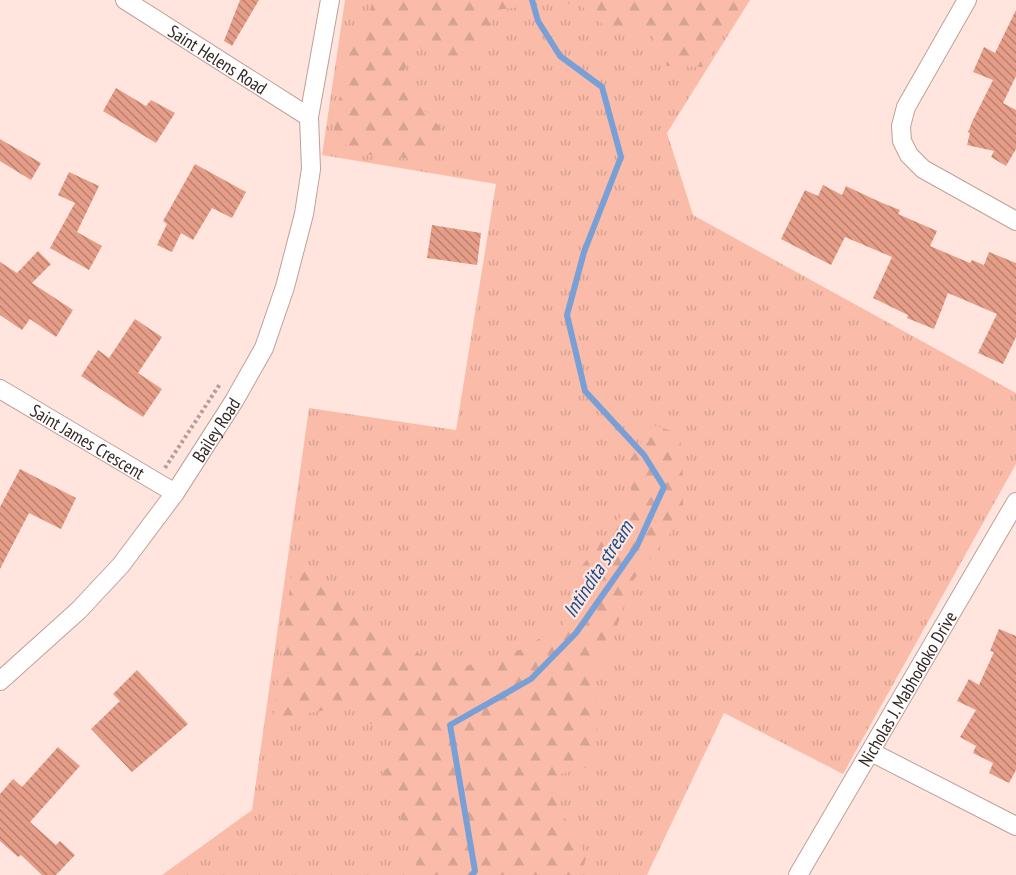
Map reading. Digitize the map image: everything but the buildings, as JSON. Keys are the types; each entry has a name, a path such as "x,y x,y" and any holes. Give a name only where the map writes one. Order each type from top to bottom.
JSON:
{"street":[{"name":"Saint Helens Road","path":"125,0 309,117"},
{"name":"Bailey Road","path":"0,681 79,610 114,573 175,493 234,401 264,348 285,287 304,214 311,169 309,117 330,0"},
{"path":"968,0 906,107 901,126 902,141 909,155 923,169 1016,221"},
{"name":"Saint James Crescent","path":"0,389 175,493"},
{"name":"Nicholas J. Mabhodoko Drive","path":"798,875 1016,502"},
{"path":"871,752 1016,825"}],"path":[{"path":"156,481 225,376"}],"green space":[{"path":"345,0 750,0 667,133 693,215 1016,393 1016,464 843,774 724,713 647,875 162,875 252,810 309,408 456,430 496,184 322,155"},
{"path":"372,0 746,0 702,67 667,66 649,30 615,35 579,4 553,3 495,10 477,60 448,67 418,46 402,74 411,96 441,128 424,160 359,154 335,137 334,115 345,80 342,63 347,37 362,31 371,9"},
{"path":"652,425 680,433 683,517 632,582 609,650 590,679 601,711 590,767 560,774 561,811 586,857 582,875 412,875 418,859 382,773 412,744 411,733 393,736 369,723 355,702 326,710 273,719 294,556 340,601 388,641 456,669 522,649 564,624 581,567 634,500 625,468"}],"waterway":[{"name":"Intindita stream","path":"472,875 475,871 450,725 531,679 576,633 637,546 664,487 644,455 585,391 567,315 584,252 621,157 602,87 560,56 538,21 532,0"}]}
